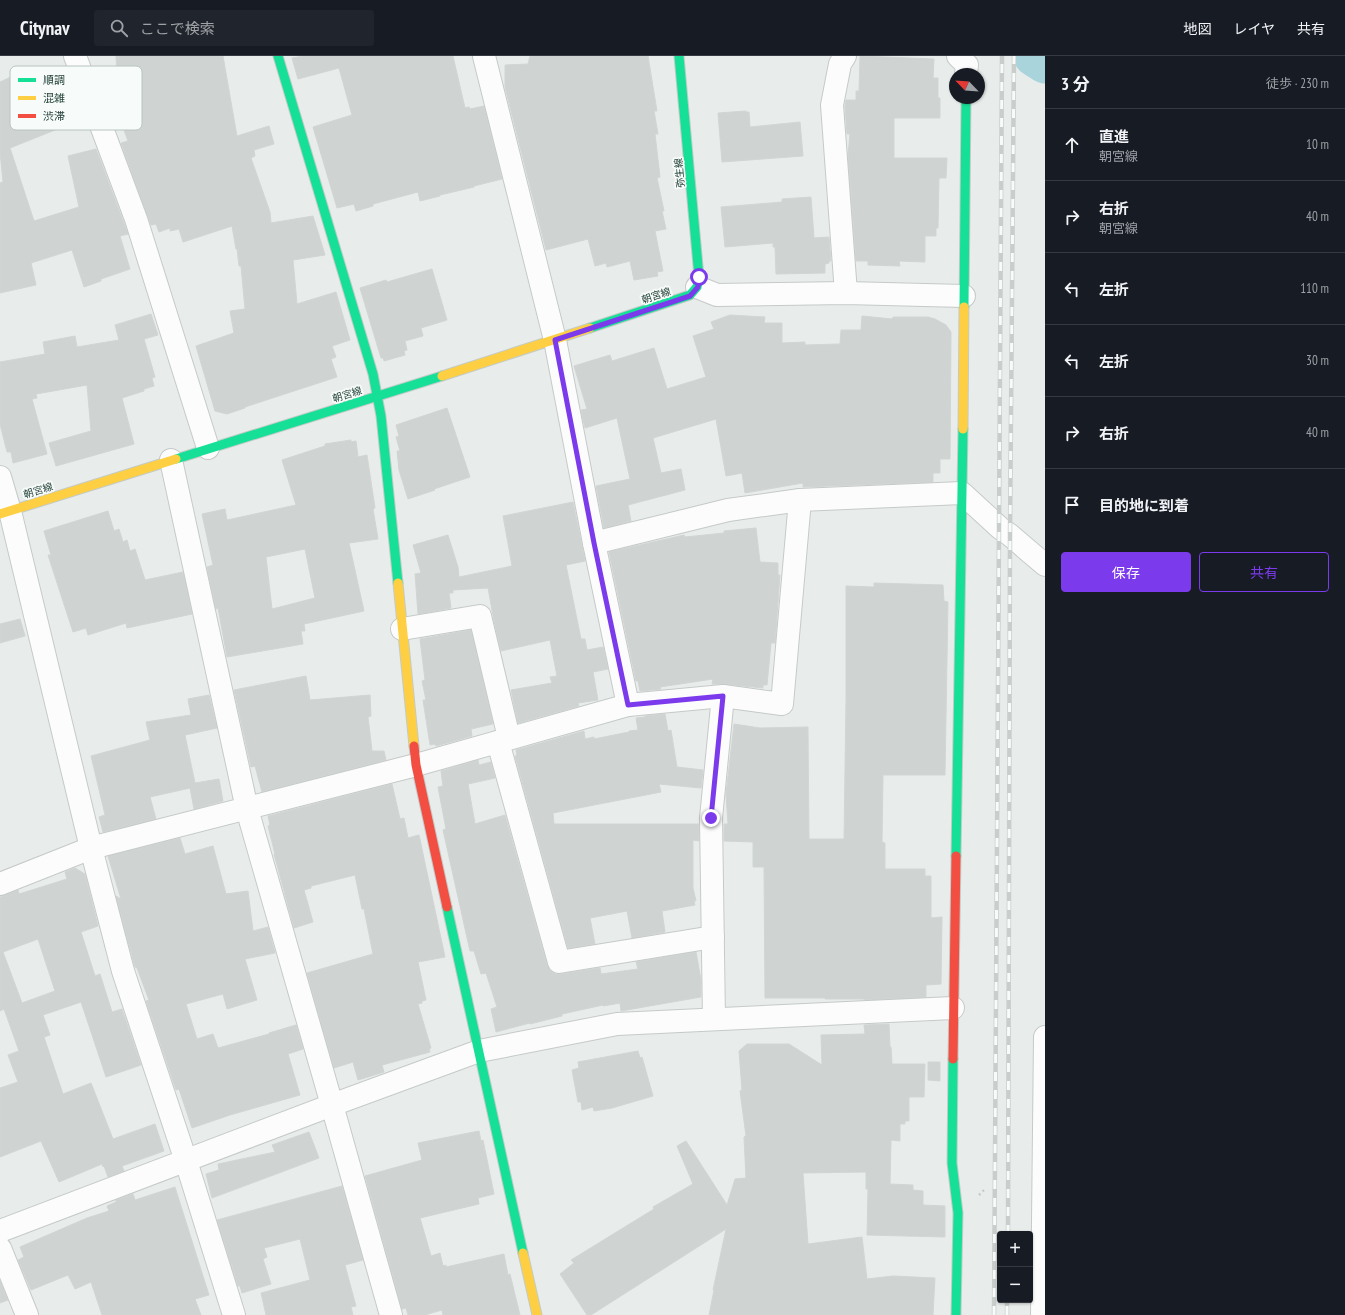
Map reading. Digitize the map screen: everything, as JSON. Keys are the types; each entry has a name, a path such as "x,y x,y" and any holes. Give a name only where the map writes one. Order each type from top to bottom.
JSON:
{"street":[{"path":"75,56 79,66"},
{"path":"278,56 373,374 381,416 416,765 537,1315"},
{"path":"484,56 555,340 594,543 628,705"},
{"name":"弥生線","path":"679,56 699,277 698,287"},
{"path":"845,56 840,64 832,105 846,293"},
{"path":"958,56 966,65 966,68"},
{"path":"956,1315 958,1213 952,1163 953,1008 962,494 966,104"},
{"path":"103,130 136,219 208,448"},
{"path":"698,287 717,295 846,293 964,296"},
{"name":"朝宮線","path":"5,512 555,340 690,296 698,287"},
{"path":"171,460 247,809 332,1105 390,1315"},
{"path":"0,477 5,512 122,971 186,1161 234,1315"},
{"path":"594,543 728,510 800,500 962,494 1045,565"},
{"path":"0,884 91,848 416,765 628,705 723,696 782,704 800,500"},
{"path":"402,629 480,616 504,740 559,962 713,937"},
{"path":"714,1019 711,818 723,696"},
{"path":"0,1231 332,1105 480,1051 616,1024 953,1008"},
{"path":"1042,1315 1045,1037"},
{"path":"0,1248 27,1315"}],"building":[{"path":"116,56 223,56 237,136 269,126 274,144 254,150 255,156 251,158 270,212 271,223 313,216 325,255 293,260 297,304 336,292 350,340 332,346 336,357 331,359 337,377 227,414 215,411 196,346 234,333 230,311 245,309 241,266 239,266 232,226 183,242 179,229 170,231 170,228 159,232 156,224 151,225 121,143 128,141 124,130 142,130 142,66 117,66"},
{"path":"303,56 453,56 465,108 469,107 470,109 484,106 502,179 420,201 418,192 373,204 373,206 356,211 354,204 337,208 313,127 352,115 339,68 298,79 292,58"},
{"path":"530,56 648,56 657,111 654,111 658,134 655,134 660,177 657,178 666,229 655,231 663,271 657,272 658,276 634,280 630,261 607,267 606,263 595,266 588,239 546,250 505,87 505,65 528,64"},
{"path":"860,56 934,59 933,78 938,78 940,118 894,118 894,158 947,158 946,178 939,178 938,228 936,228 936,236 925,236 925,262 899,261 900,266 868,265 868,261 856,261 848,155 850,134 847,134 845,106 846,100 856,100 856,91 859,91"},
{"path":"10,77 10,130 55,130 10,148 34,221 79,207 68,156 96,149 128,234 120,236 130,269 101,279 101,281 84,287 72,250 31,263 36,285 0,293 0,183 3,182 0,152 0,82"},
{"path":"749,112 750,127 800,122 803,156 722,162 718,113"},
{"path":"811,197 814,238 829,237 831,261 825,264 825,273 776,274 775,247 773,247 773,243 725,247 721,207 782,202 782,199"},
{"path":"432,269 447,320 421,328 423,336 405,341 407,350 404,351 405,355 384,361 383,358 381,358 360,288"},
{"path":"151,314 158,335 144,339 155,377 152,378 154,386 122,398 134,444 56,466 49,443 91,431 87,385 36,394 37,398 32,399 47,454 13,463 11,452 7,452 0,424 0,362 45,354 43,342 75,336 77,347 119,340 115,325"},
{"path":"730,315 765,317 764,323 782,323 782,343 805,342 805,345 840,344 841,330 861,330 862,316 892,319 893,317 928,317 946,325 951,332 950,459 940,459 940,473 933,473 933,482 803,487 803,483 745,493 742,473 726,476 716,419 653,438 661,473 681,469 685,490 628,505 631,521 604,528 596,486 630,479 617,418 585,428 581,410 587,409 574,366 610,355 612,361 654,348 667,389 706,377 693,336 714,329 711,322"},
{"path":"447,408 470,477 408,499 399,470 397,451 400,451 396,437 399,436 396,425"},
{"path":"351,440 351,442 356,441 358,457 367,455 378,539 349,543 364,611 304,624 305,631 301,631 303,644 227,657 218,608 216,609 207,567 213,565 202,514 225,509 227,520 296,505 282,460 325,446 325,444","holes":["305,549 315,598 272,609 266,557"]},
{"path":"573,502 585,561 566,565 581,639 585,639 587,650 603,647 608,669 593,672 598,700 578,703 579,706 518,723 511,690 552,683 550,677 557,676 550,640 501,651 488,588 453,590 453,593 449,593 451,608 418,614 415,574 421,573 413,545 448,535 458,567 459,577 512,566 503,516"},
{"path":"108,511 114,531 119,529 123,542 127,540 130,551 135,549 145,580 183,572 192,614 127,628 126,623 88,635 86,628 73,632 48,555 51,555 44,531"},
{"path":"756,528 760,562 778,563 778,575 780,575 775,643 771,643 767,685 763,685 763,688 712,684 713,679 660,687 661,689 640,691 638,681 636,681 609,552 684,535 685,537"},
{"path":"874,583 943,585 944,601 948,602 945,775 883,775 882,842 885,843 885,869 925,869 925,876 931,876 931,918 942,917 941,984 926,985 926,997 864,1000 825,998 765,998 764,867 753,867 753,842 724,841 724,824 728,824 726,794 734,724 760,728 808,727 809,839 844,839 846,586 874,587"},
{"path":"20,619 25,636 0,643 0,624"},
{"path":"471,630 493,724 471,729 472,736 436,746 435,744 430,745 423,700 426,700 422,681 425,680 420,639"},
{"path":"306,676 310,700 370,695 371,716 368,717 372,751 384,751 386,760 262,792 255,766 251,767 234,690"},
{"path":"209,695 217,728 185,735 195,783 219,779 223,801 194,809 190,788 150,797 156,819 103,832 99,817 105,815 91,756 150,740 146,722 191,715 188,699"},
{"path":"665,714 668,731 671,730 677,767 703,770 701,788 659,784 661,792 553,813 554,824 699,824 699,841 693,840 693,888 696,901 694,901 695,905 662,911 665,932 632,938 627,911 590,918 595,944 568,948 515,756 517,755 516,750 584,731 585,739 594,737 594,739 638,730 636,718"},
{"path":"478,760 479,765 491,762 495,778 468,784 475,824 505,815 547,965 550,970 555,974 561,974 600,968 601,974 638,969 636,962 696,952 701,980 701,997 621,1011 620,1003 603,1005 562,1014 562,1016 496,1032 491,1009 497,1007 486,973 481,974 474,951 470,951 443,830 446,829 438,787 443,786 441,771"},
{"path":"392,784 400,819 404,818 408,838 419,835 445,957 418,962 426,1000 418,1004 431,1048 429,1049 430,1052 382,1065 384,1072 358,1080 353,1062 334,1068 307,973 373,954 364,909 362,909 355,875 311,886 311,888 304,890 313,922 294,928 274,854 268,826 270,825 268,816"},
{"path":"180,838 185,854 213,846 226,894 248,891 253,931 268,927 275,953 245,959 257,1000 227,1009 223,994 186,1004 197,1039 213,1034 218,1048 296,1025 303,1049 288,1054 300,1095 230,1115 192,1128 179,1089 176,1090 146,1001 149,1000 137,968 135,967 116,896 121,899 108,856"},
{"path":"75,868 85,874 98,926 81,932 95,976 100,974 112,1012 122,1009 141,1065 106,1077 81,1002 43,1015 50,1035 44,1037 63,1094 91,1083 113,1139 155,1124 164,1151 122,1166 124,1171 108,1177 102,1164 59,1182 41,1141 0,1157 0,1088 18,1082 8,1055 19,1051 4,1009 0,1011 0,897 18,890 19,894 67,879 65,872","holes":["38,939 55,991 22,1003 3,952"]},
{"path":"889,1024 892,1064 925,1064 924,1097 909,1097 909,1121 905,1121 905,1124 900,1124 900,1141 891,1140 890,1184 913,1185 913,1190 923,1191 923,1205 945,1206 945,1237 867,1235 868,1189 866,1189 866,1172 803,1173 808,1244 862,1237 867,1279 893,1276 935,1278 933,1315 709,1315 726,1229 591,1315 587,1315 560,1274 574,1263 571,1260 654,1209 653,1207 693,1184 677,1146 686,1141 727,1205 735,1179 746,1178 744,1137 746,1136 740,1091 742,1090 739,1051 747,1044 789,1044 822,1065 821,1035 865,1034 864,1025"},
{"path":"638,1051 640,1058 642,1057 653,1096 612,1108 594,1111 593,1107 582,1110 581,1102 578,1102 572,1070 579,1068 578,1062"},
{"path":"928,1062 940,1062 940,1081 928,1080"},
{"path":"479,1131 481,1141 483,1140 494,1194 478,1198 479,1204 420,1218 431,1256 440,1253 443,1266 446,1265 446,1267 504,1254 508,1275 510,1274 520,1315 443,1315 442,1310 425,1315 408,1315 406,1308 402,1309 365,1176 422,1160 418,1143"},
{"path":"309,1132 319,1158 212,1198 206,1174 219,1170 218,1164 275,1152 272,1145"},
{"path":"342,1186 363,1260 345,1265 356,1306 351,1307 353,1315 266,1315 261,1293 310,1280 300,1239 264,1248 267,1257 263,1259 271,1284 242,1293 240,1286 238,1286 217,1220"},
{"path":"175,1187 209,1295 195,1299 201,1315 102,1315 91,1282 75,1289 68,1275 31,1290 18,1260 24,1257 20,1247 87,1218 109,1211 107,1206 116,1202 116,1200 133,1194 135,1200"},
{"path":"0,1281 8,1300 0,1303"}],"waterway":[{"path":"1034,56 1045,63"}],"railway":[{"path":"994,1315 1002,56"},
{"path":"1008,1231 1010,535 1014,56"},
{"path":"1007,1303 1007,1315"}],"traffic: fast":[{"path":"278,56 373,374 381,416 398,583"},
{"path":"590,328 690,295 697,287 699,277 679,56"},
{"path":"964,307 966,104"},
{"path":"176,459 442,376"},
{"path":"956,856 963,429"},
{"path":"447,907 523,1253"},
{"path":"953,1059 952,1163 958,1213 956,1315"}],"traffic: slow":[{"path":"963,429 964,307"},
{"path":"442,376 590,328"},
{"path":"0,514 176,459"},
{"path":"398,583 414,746"},
{"path":"523,1253 537,1315"}],"traffic: jam":[{"path":"414,746 416,765 447,907"},
{"path":"953,1059 956,856"}],"route":[{"path":"699,277 698,287 690,296 555,340 594,543 628,705 723,696 711,818"}]}
